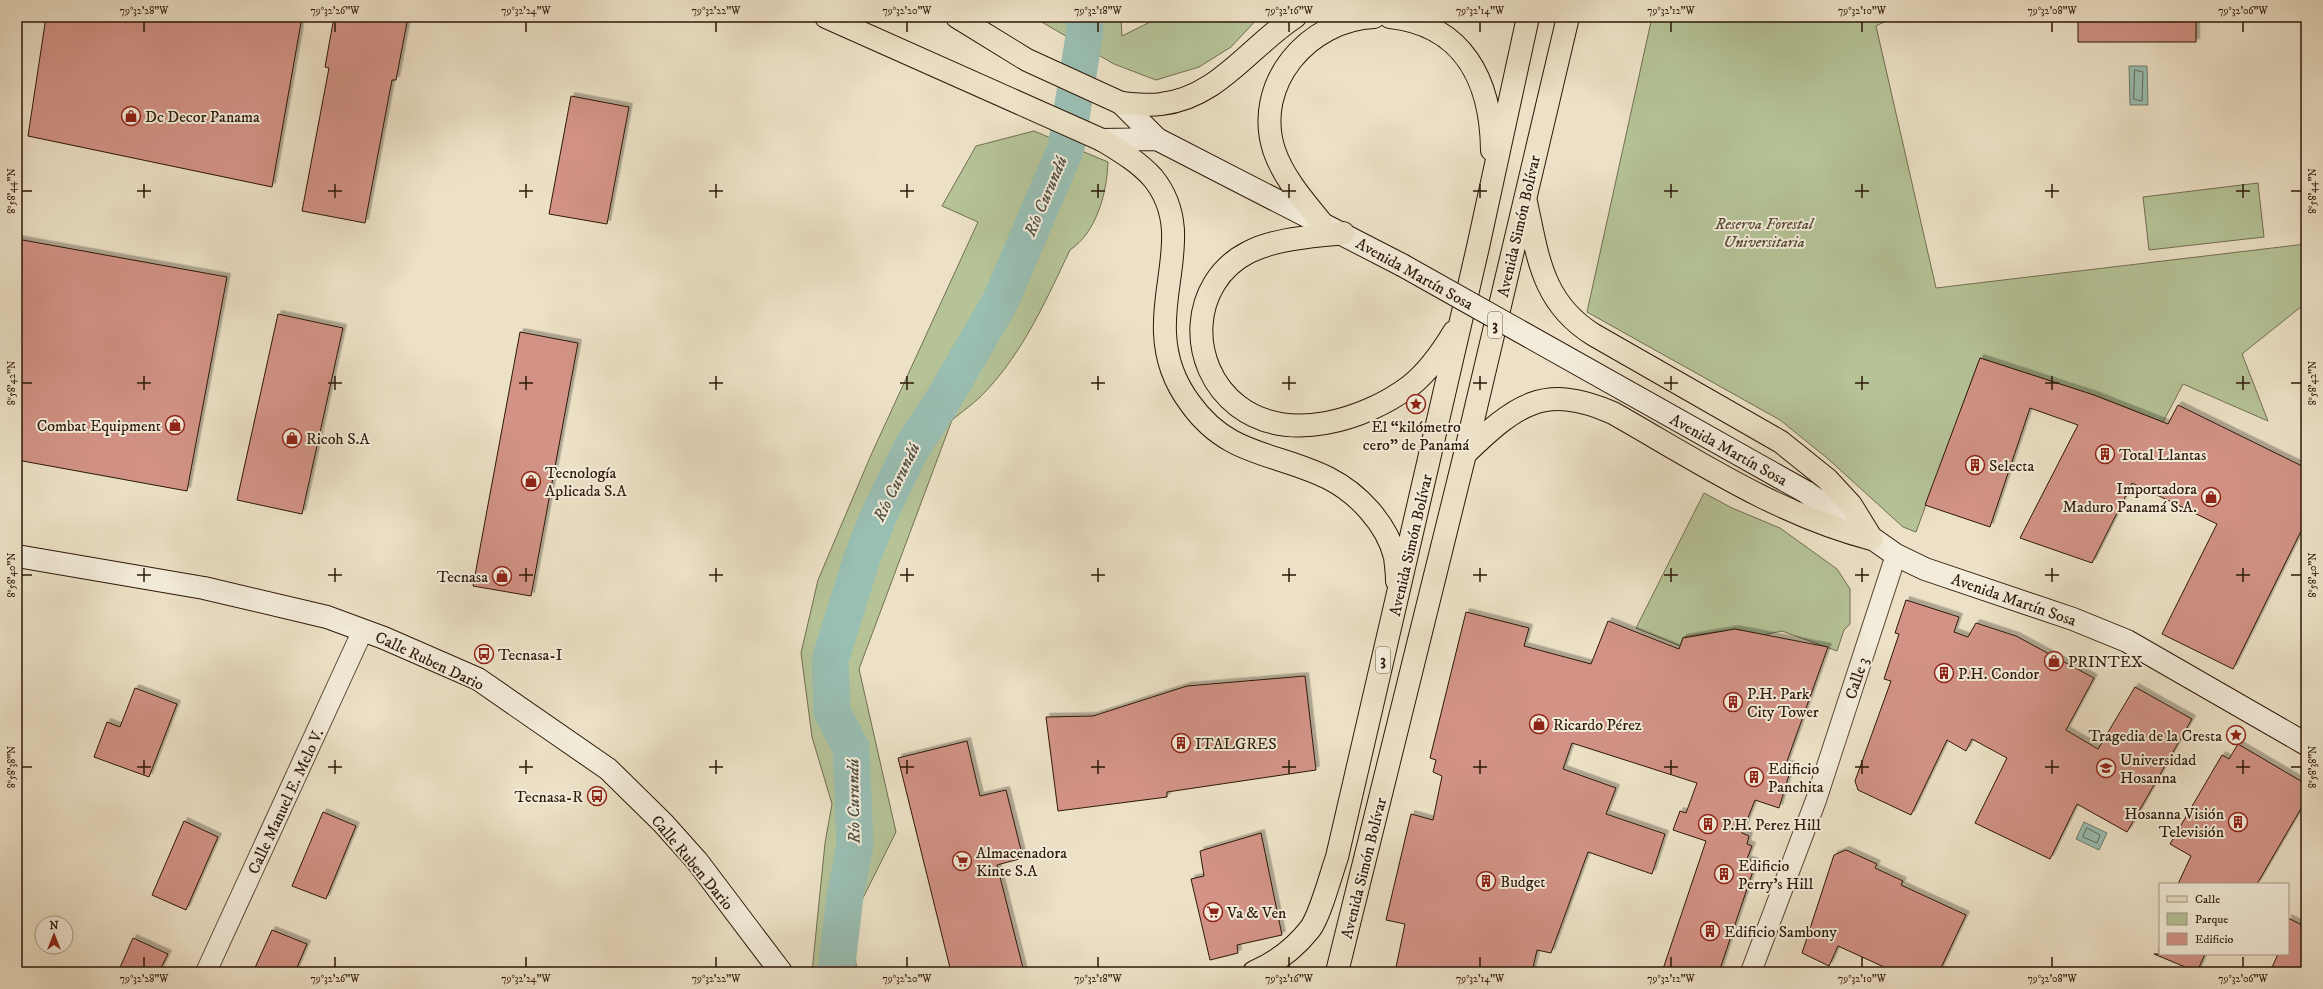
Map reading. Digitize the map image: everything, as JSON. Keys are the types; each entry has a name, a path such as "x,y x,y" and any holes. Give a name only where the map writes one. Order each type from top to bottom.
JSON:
{"main road":[{"path":"826,17 1099,139 1133,160 1146,171 1160,189 1170,210 1174,242 1166,311 1165,341 1171,370 1189,402 1206,422 1228,440 1259,454 1327,478 1361,502 1379,524 1391,547 1399,593"},
{"path":"957,17 1027,60 1118,101 1162,104 1199,92 1218,81 1272,34 1295,17"},
{"path":"1320,222 1290,181 1274,151 1269,119 1272,97 1281,73 1301,48 1340,24 1356,19 1374,17"},
{"path":"1390,17 1414,21 1437,31 1455,44 1472,65 1485,95 1488,109 1492,140 1492,181"},
{"name":"Avenida Simón Bolívar","path":"1254,972 1271,964 1293,947 1311,928 1337,857 1462,318 1528,17"},
{"name":"Avenida Simón Bolívar","path":"1338,972 1465,454 1568,17"},
{"name":"Avenida Martín Sosa","path":"1118,101 1157,138 1343,233 1402,265 1806,492 1896,555 1925,569 2073,618 2127,641 2306,744"},
{"name":"Avenida Martín Sosa","path":"1099,139 1157,138"},
{"path":"1525,196 1544,277 1555,299 1572,320 1594,335 1781,442 1827,479 1851,505 1872,539"},
{"path":"1343,233 1282,241 1263,246 1236,259 1214,282 1208,294 1200,326 1203,353 1217,384 1238,406 1266,420 1301,426 1318,425 1359,413 1393,397 1411,385 1440,354 1462,318"},
{"path":"1465,454 1500,421 1517,409 1546,400 1559,398 1578,400 1613,413 1785,509 1832,528 1872,539"},
{"name":"Calle Ruben Dario","path":"17,556 204,588 327,617 363,630 478,679 608,769 663,823 697,861 781,972"}],"street":[{"name":"Calle 3","path":"1751,972 1816,800 1896,555"},
{"name":"Calle Manuel E. Melo V.","path":"206,972 363,630"}],"green space":[{"path":"1033,17 1121,17 1122,36 1160,17 1259,17 1231,47 1199,67 1156,80 1114,64"},
{"name":"Reserva Forestal Universitaria","path":"1652,17 1894,17 1876,26 1936,288 2306,244 2306,306 2302,306 2242,354 2268,421 2183,384 2163,422 2094,395 1980,358 1916,532 1903,527 1827,458 1780,420 1587,312"},
{"path":"1034,131 1108,162 1103,198 1094,222 1087,233 1070,250 1033,324 1011,360 981,396 952,420 859,669 896,832 851,922 857,972 812,972 825,843 832,804 812,737 801,653 818,580 871,455 978,222 942,206 976,146"},
{"path":"2258,183 2264,237 2149,250 2143,197"},
{"path":"1704,493 1732,508 1780,528 1837,569 1850,589 1850,624 1844,630 1837,651 1782,631 1763,635 1735,629 1683,637 1680,646 1636,628"}],"water":[{"path":"2129,66 2147,66 2148,105 2130,105"},
{"path":"2084,822 2107,833 2099,850 2076,839"}],"building":[{"path":"46,17 302,17 272,187 28,136"},
{"path":"334,17 408,17 396,80 392,80 365,223 302,211 329,68 325,67"},
{"path":"2078,17 2196,17 2196,42 2078,42"},
{"path":"571,96 629,107 607,224 549,214"},
{"path":"17,239 227,277 187,491 17,460"},
{"path":"278,314 343,328 302,514 237,500"},
{"path":"520,332 578,343 531,596 473,586"},
{"path":"1980,358 2094,395 2168,424 2178,405 2306,468 2306,521 2233,669 2162,634 2217,524 2132,483 2092,563 2020,538 2078,425 2030,408 1990,527 1925,505"},
{"path":"1906,600 1959,617 1954,632 1968,637 1976,623 2016,636 2094,678 2066,730 2098,749 2135,687 2192,719 2127,832 2077,804 2050,859 1975,823 2007,758 1972,739 1966,751 1947,740 1911,815 1858,790 1855,781 1891,681 1884,679 1899,634 1895,633"},
{"path":"1466,612 1529,628 1524,646 1591,664 1608,621 1679,649 1683,638 1735,629 1828,647 1786,764 1792,765 1779,808 1755,800 1742,833 1749,836 1747,844 1752,846 1747,859 1756,862 1719,972 1662,972 1706,841 1673,830 1680,811 1686,813 1697,783 1572,743 1563,769 1616,788 1606,814 1665,834 1652,874 1588,852 1551,953 1537,950 1532,972 1395,972 1405,924 1386,920 1411,814 1433,820 1442,776 1433,772 1436,760 1430,758"},
{"name":"ITALGRES","path":"1305,676 1316,770 1167,792 1167,797 1058,811 1046,717 1093,716 1187,686"},
{"path":"135,688 177,704 149,777 94,757 107,722 120,727"},
{"path":"967,741 980,796 1006,790 1023,858 997,865 1024,972 951,972 898,758"},
{"name":"Hosanna Visión Televisión","path":"2238,744 2306,784 2306,800 2258,883 2178,883 2191,856 2170,844 2222,755 2229,759"},
{"path":"323,812 356,826 326,899 292,886"},
{"path":"184,821 218,837 186,910 152,895"},
{"path":"1261,833 1282,935 1237,945 1238,953 1210,960 1191,879 1204,876 1200,851"},
{"path":"1846,850 1877,864 1875,868 1903,881 1901,885 1966,915 1939,972 1882,972 1884,967 1838,946 1829,966 1802,953 1834,855"},
{"path":"2289,918 2306,927 2306,972 2270,972 2278,955 2289,955"},
{"path":"272,930 307,944 295,972 253,972"},
{"path":"133,938 168,954 159,972 118,972"},
{"path":"2154,954 2205,955 2197,972"}],"waterway":[{"name":"Río Curundú","path":"836,972 845,896 855,845 851,748 832,712 830,660 862,558 878,517 912,447 940,405 1000,302 1066,148 1085,31 1084,17"}],"place":[{"name":"Dc Decor Panama","path":"131,116"},
{"name":"El “kilómetro cero” de Panamá","path":"1416,404"},
{"name":"Combat Equipment","path":"175,425"},
{"name":"Ricoh S.A","path":"292,438"},
{"name":"Total Llantas","path":"2105,454"},
{"name":"Selecta","path":"1975,465"},
{"name":"Tecnología Aplicada S.A","path":"531,481"},
{"name":"Importadora Maduro Panamá S.A.","path":"2211,497"},
{"name":"Tecnasa","path":"502,576"},
{"name":"Tecnasa-I","path":"484,654"},
{"name":"PRINTEX","path":"2054,661"},
{"name":"P.H. Condor","path":"1944,673"},
{"name":"P.H. Park City Tower","path":"1733,702"},
{"name":"Ricardo Pérez","path":"1539,724"},
{"name":"Tragedia de la Cresta","path":"2236,735"},
{"name":"ITALGRES","path":"1181,743"},
{"name":"Universidad Hosanna","path":"2106,768"},
{"name":"Edificio Panchita","path":"1754,777"},
{"name":"Tecnasa-R","path":"597,796"},
{"name":"Hosanna Visión Televisión","path":"2238,822"},
{"name":"P.H. Perez Hill","path":"1708,824"},
{"name":"Almacenadora Kinte S.A","path":"962,861"},
{"name":"Edificio Perry's Hill","path":"1724,874"},
{"name":"Budget","path":"1486,881"},
{"name":"Va & Ven","path":"1213,912"},
{"name":"Edificio Sambony","path":"1710,931"}]}
